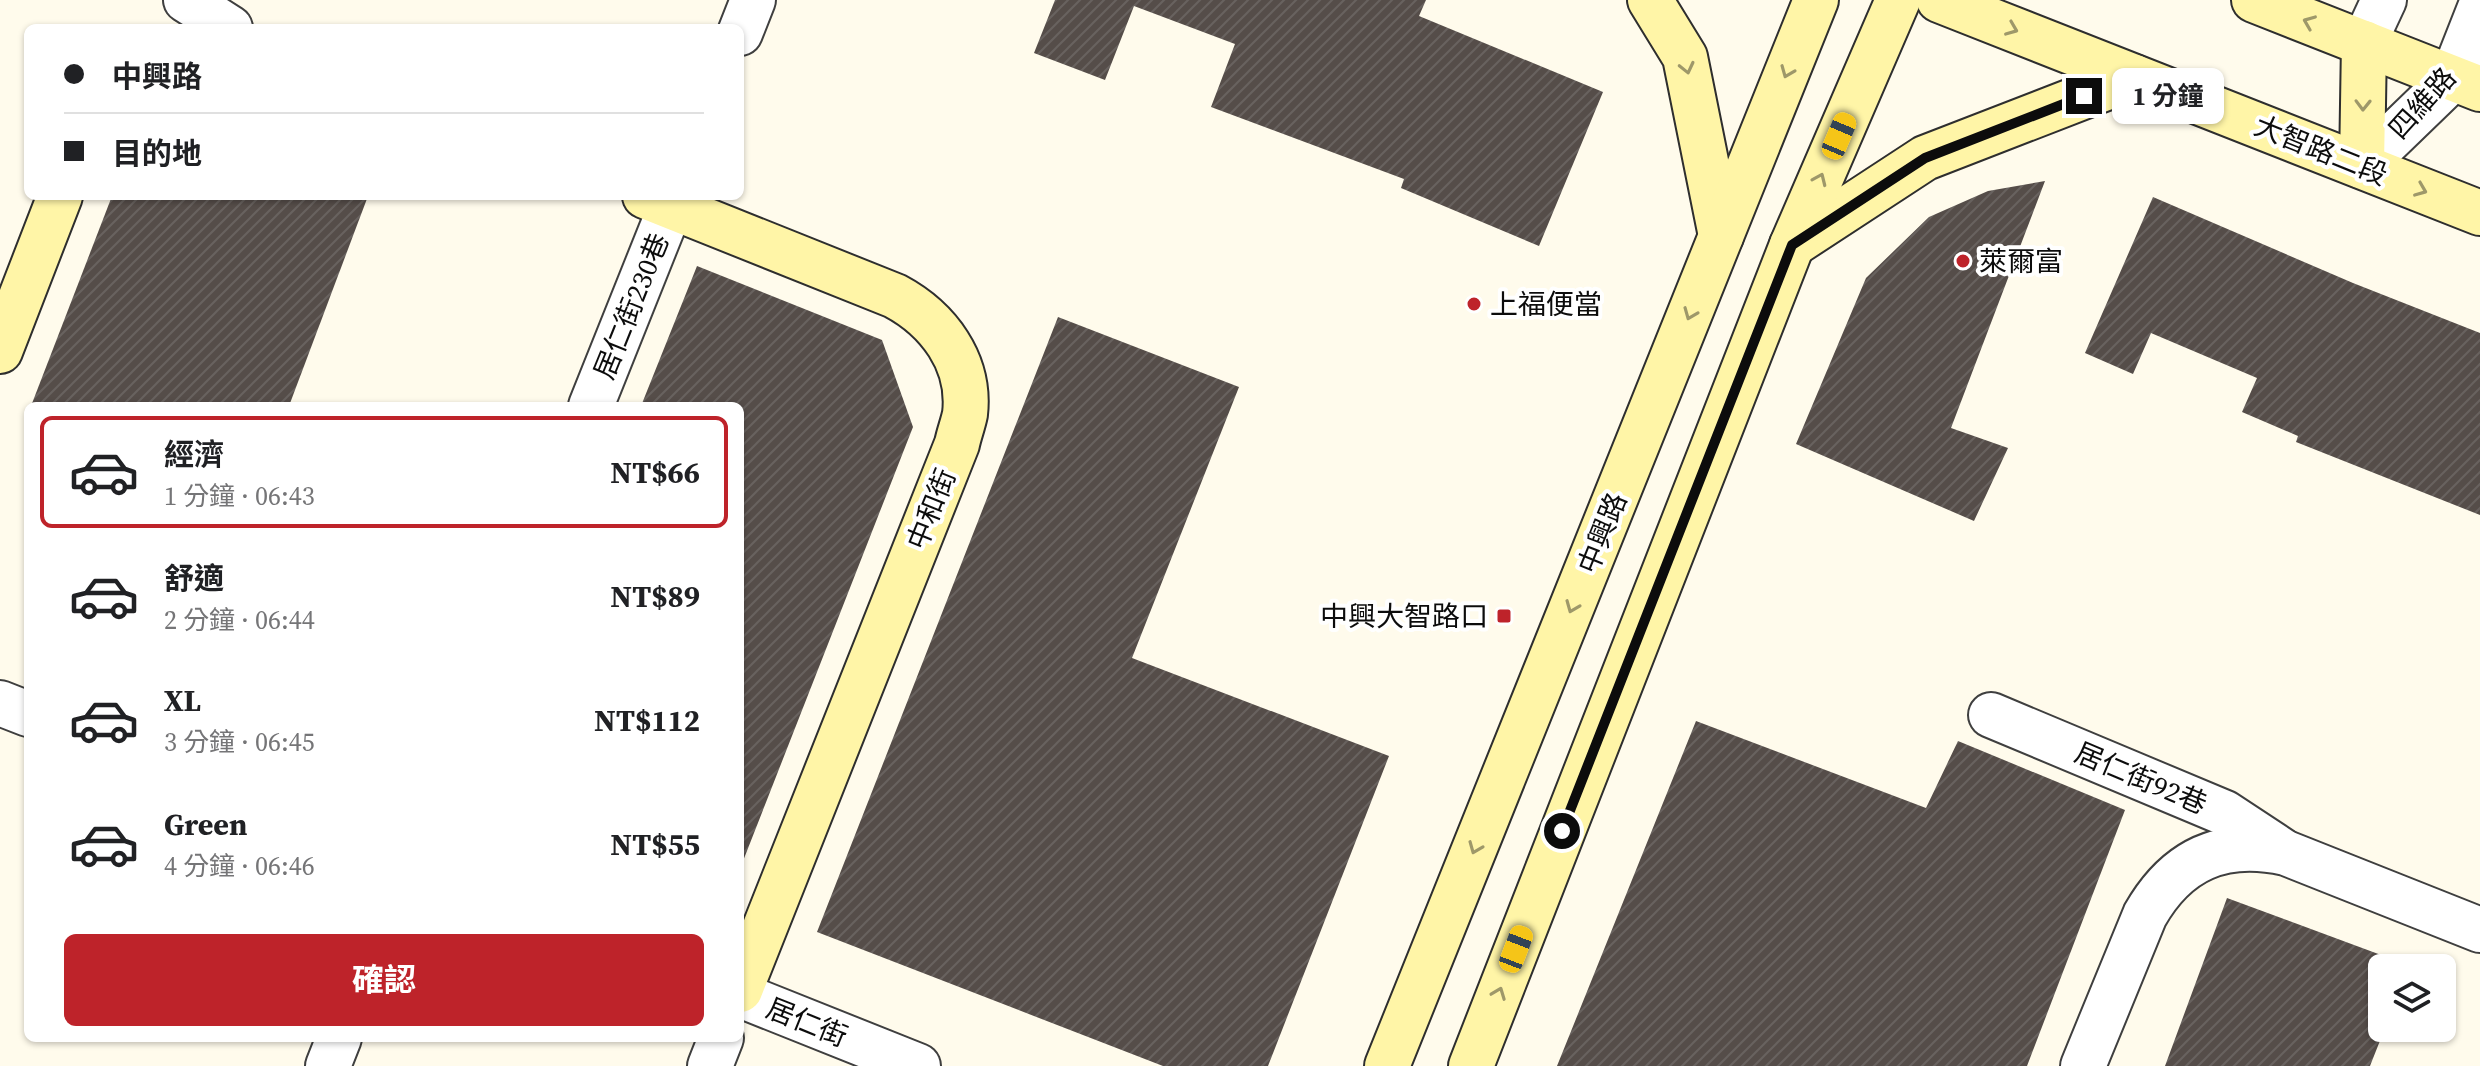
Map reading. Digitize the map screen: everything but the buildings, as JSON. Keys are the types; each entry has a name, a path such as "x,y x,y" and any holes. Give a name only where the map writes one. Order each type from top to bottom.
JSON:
{"street":[{"path":"186,0 224,24"},
{"path":"744,24 753,0"},
{"path":"1650,0 1685,57 1721,236"},
{"name":"中興路","path":"1387,1066 1816,0"},
{"path":"1471,1066 1792,245 1898,0"},
{"name":"大智路二段","path":"1939,0 2480,213"},
{"path":"2254,0 2466,84"},
{"name":"四維路","path":"2362,166 2364,43 2384,0"},
{"name":"四維路","path":"2362,166 2466,84 2480,8"},
{"path":"1792,245 1925,158 2134,77"},
{"path":"0,351 58,200"},
{"name":"居仁街230巷","path":"592,402 663,200"},
{"name":"中和街","path":"665,200 915,306 952,348 962,377 965,404 957,444 744,983"},
{"path":"0,703 24,712"},
{"name":"居仁街92巷","path":"1991,715 2225,813 2286,853"},
{"name":"居仁街92巷","path":"2083,1066 2157,893 2192,863 2214,853 2237,848 2262,848 2286,853 2480,930"},
{"name":"居仁街","path":"744,995 918,1066"},
{"path":"328,1066 337,1042"},
{"path":"710,1066 719,1042"}],"place":[{"name":"萊爾富","path":"1963,261"},
{"name":"上福便當","path":"1474,304"},
{"name":"中興大智路口","path":"1504,616"}],"route":[{"path":"1562,831 1792,245 1925,158 2084,96"}]}
